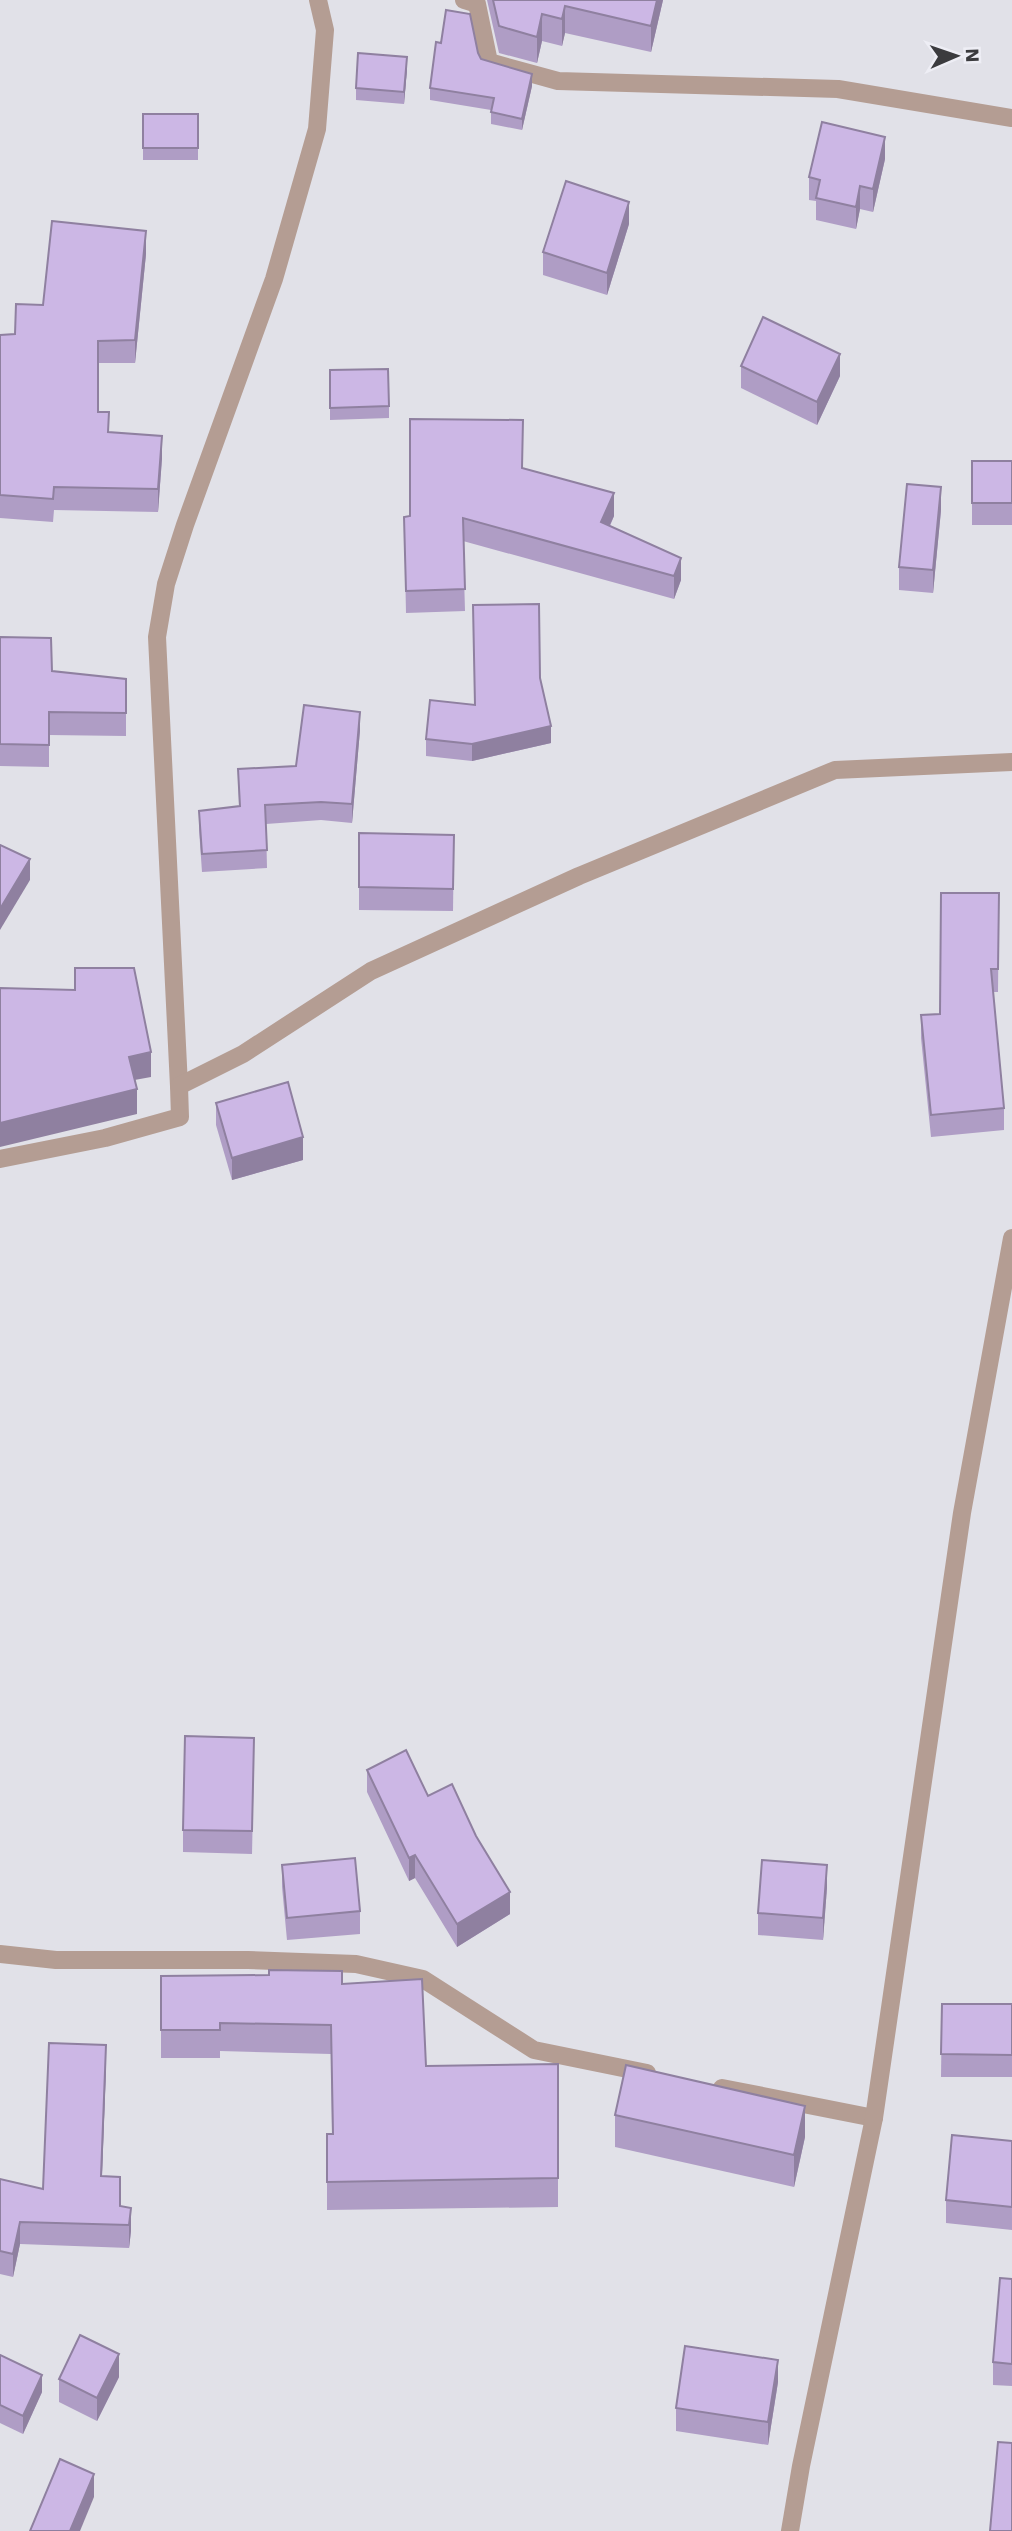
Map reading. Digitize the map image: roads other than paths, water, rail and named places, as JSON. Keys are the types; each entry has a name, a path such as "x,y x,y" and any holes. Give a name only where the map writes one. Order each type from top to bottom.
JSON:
{"street":[{"path":"0,1159 105,1138 180,1117 157,637 166,584 274,279 317,129 325,30 317,0"},
{"path":"464,0 477,4 489,62 558,81 838,89 1012,118"},
{"path":"179,1086 243,1054 371,971 579,876 835,770 1012,762"},
{"path":"790,2531 801,2466 874,2118 962,1513 1012,1238"},
{"path":"0,1954 55,1960 248,1960 356,1964 423,1979 534,2050 670,2077"},
{"path":"711,2085 874,2118"}]}
